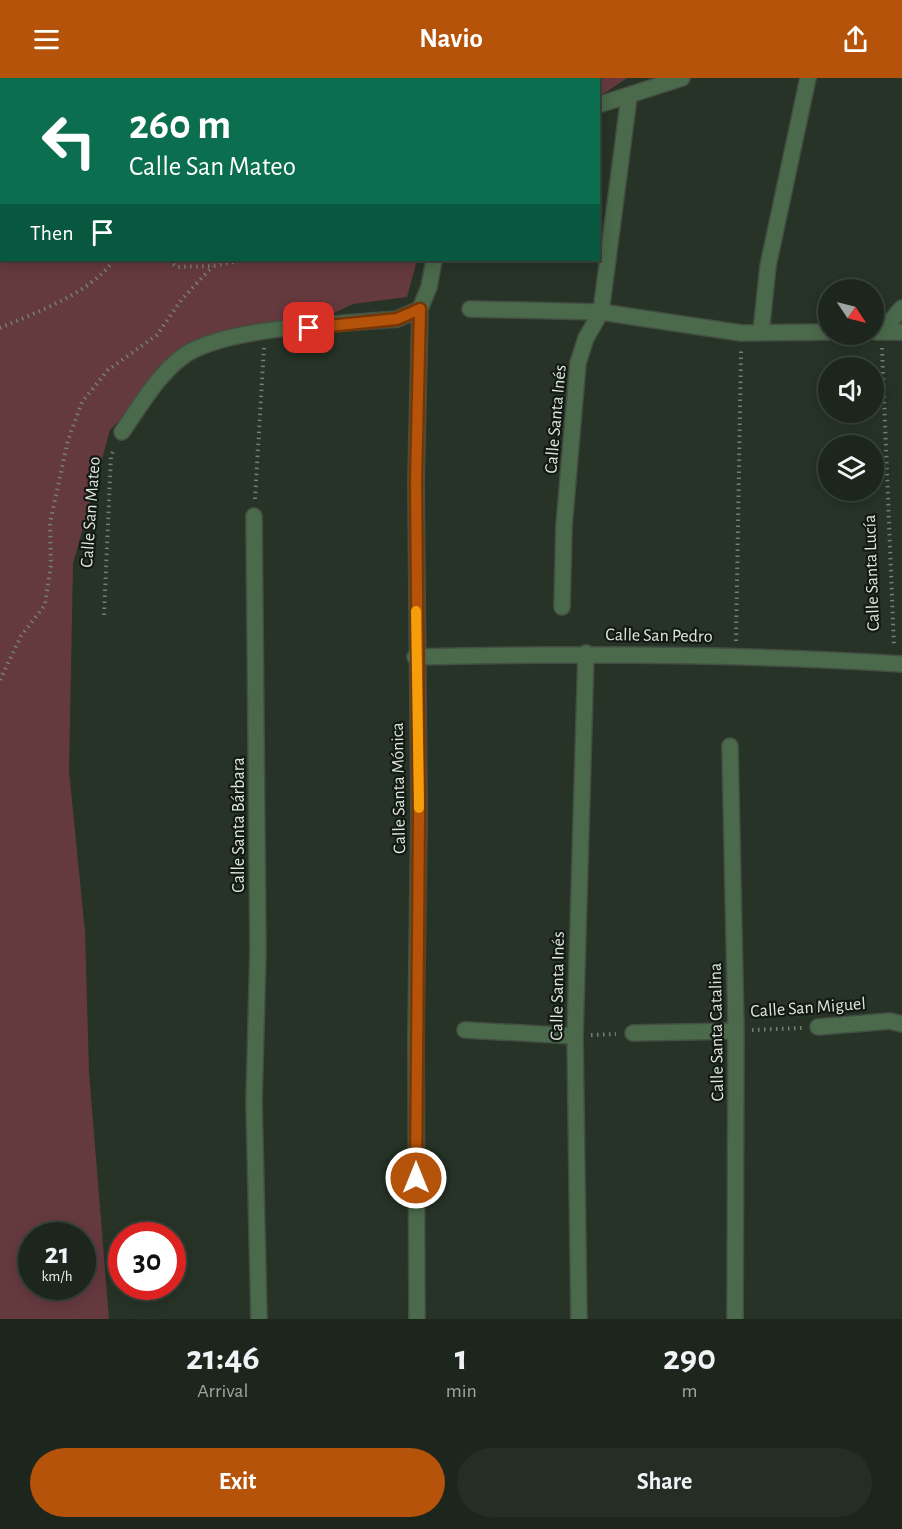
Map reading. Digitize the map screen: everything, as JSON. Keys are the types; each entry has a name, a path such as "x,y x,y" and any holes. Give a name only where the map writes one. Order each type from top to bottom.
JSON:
{"street":[{"path":"600,104 682,78"},
{"path":"761,332 768,266 808,78"},
{"name":"Calle Santa Inés","path":"562,607 564,526 579,363 586,338 601,312 629,97"},
{"name":"Calle Santa Mónica","path":"417,1319 416,1037 419,814 415,657 420,309 429,287 434,261"},
{"path":"884,325 902,308"},
{"path":"122,432 154,385 185,355 235,335 397,319 420,309"},
{"path":"470,309 601,312 741,333 818,332"},
{"path":"884,332 902,332"},
{"name":"Calle Santa Bárbara","path":"254,516 258,951 254,1101 259,1319"},
{"name":"Calle Santa Inés","path":"579,1319 575,1036 586,653"},
{"name":"Calle San Pedro","path":"415,657 586,653 735,656 898,664"},
{"name":"Calle Santa Catalina","path":"730,746 736,1031 735,1319"},
{"name":"Calle San Miguel","path":"818,1027 890,1021 902,1024"},
{"path":"465,1030 575,1036"},
{"name":"Calle San Miguel","path":"633,1033 736,1031"}],"path":[{"path":"0,328 44,309 102,277 113,261"},
{"path":"170,261 176,267 213,266 239,261"},
{"path":"0,680 21,636 45,604 51,564 50,523 68,440 82,402 108,370 157,335 182,299 213,266"},
{"path":"254,516 265,332"},
{"path":"735,656 741,333"},
{"name":"Calle Santa Lucía","path":"878,345 898,664"},
{"name":"Calle San Mateo","path":"104,615 111,456 122,432"},
{"name":"Calle San Miguel","path":"736,1031 818,1027"},
{"path":"575,1036 633,1033"}],"shaded area":[{"path":"600,78 627,78 600,96"},
{"path":"0,261 417,261 407,297 353,304 313,323 198,340 110,430 73,564 69,771 85,932 89,1072 109,1319 0,1319"}],"slow traffic":[{"path":"416,611 419,808"}],"route":[{"path":"309,328 397,319 420,309 415,657 419,814 416,1178"}]}
